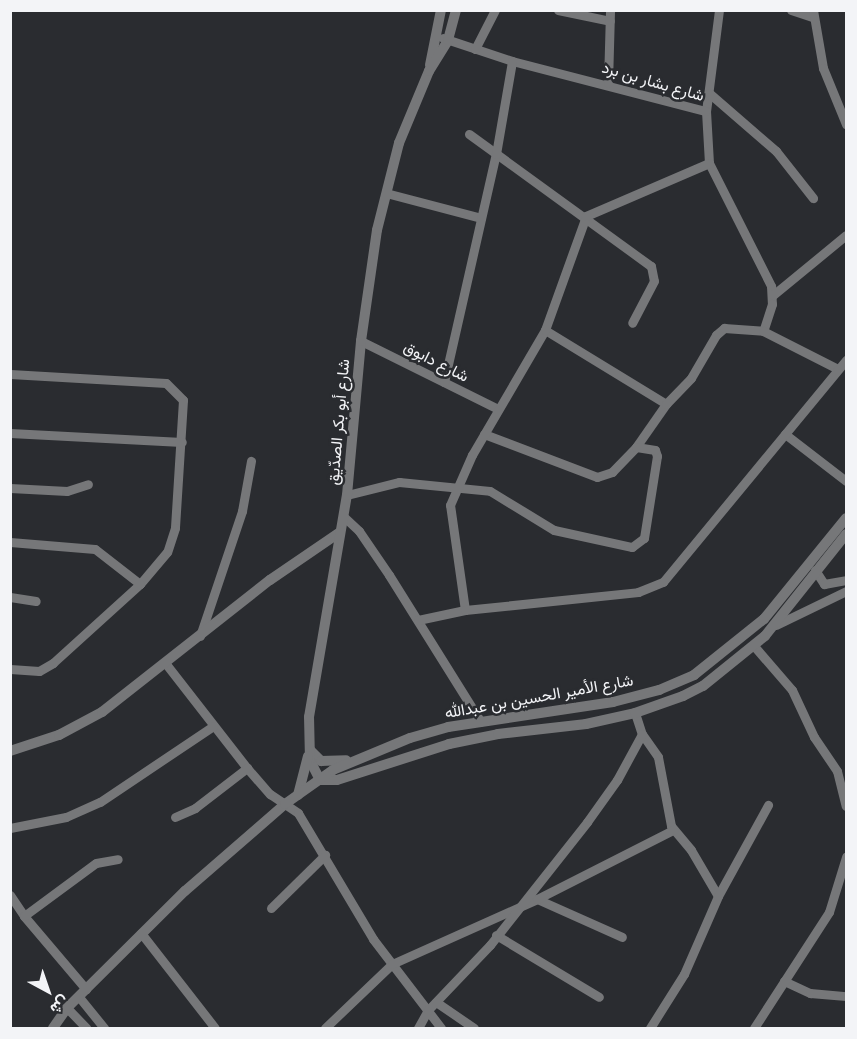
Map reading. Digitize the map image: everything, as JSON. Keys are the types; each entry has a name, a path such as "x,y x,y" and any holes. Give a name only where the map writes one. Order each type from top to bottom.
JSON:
{"street":[{"name":"شارع أبو بكر الصدّيق","path":"429,71 441,10"},
{"name":"شارع أبو بكر الصدّيق","path":"320,780 309,747 309,717 347,495 362,341 386,193 399,143 429,71 448,40 456,10"},
{"path":"475,49 495,10"},
{"path":"558,10 610,21"},
{"path":"608,83 610,10"},
{"path":"706,111 719,10"},
{"path":"790,10 813,14 823,68 846,124"},
{"name":"شارع بشار بن برد","path":"436,35 512,61 608,83 706,111 709,163 759,256 773,295"},
{"path":"444,382 496,154 512,61"},
{"path":"709,93 776,151 813,198"},
{"path":"469,134 586,216 654,272 654,282 632,323"},
{"path":"465,610 450,519 456,488 498,409 545,330 586,216 709,163"},
{"path":"386,193 481,218"},
{"path":"763,331 773,295 846,235"},
{"path":"484,434 597,477 612,472 636,447 666,404 691,378 722,329 763,331 838,369"},
{"path":"545,330 666,404"},
{"name":"شارع دابوق","path":"362,341 498,409"},
{"path":"418,620 465,610 638,592 658,585 686,559 846,360"},
{"path":"10,374 165,383 183,400 182,442 173,540 140,584 47,668 27,672 10,669"},
{"path":"10,433 182,442"},
{"path":"785,434 846,481"},
{"path":"347,495 399,482 496,493 554,530 636,547 645,531 657,456 656,450 636,447"},
{"path":"199,638 242,511 251,461"},
{"path":"10,488 67,491 88,484"},
{"path":"343,516 358,531 418,620 481,722"},
{"name":"شارع الأمير الحسين بن عبدالله","path":"320,780 337,780 403,757 480,737 586,724 635,713 693,691 754,646 776,625 815,570 846,518"},
{"path":"10,751 77,726 166,663 270,580 339,533"},
{"name":"شارع الأمير الحسين بن عبدالله","path":"53,1029 67,1008 141,933 229,851 285,804 320,780 365,754 410,738 481,722 613,702 659,690 694,675 774,609 830,542 846,534"},
{"path":"10,542 95,549 113,559 140,584"},
{"path":"815,570 824,584 846,580"},
{"path":"776,625 846,591"},
{"path":"10,597 36,601"},
{"path":"754,646 792,690 814,737 837,771 846,806"},
{"path":"722,654 731,664"},
{"path":"166,663 248,768 285,804 298,813 325,855 358,917 441,1029"},
{"path":"635,713 642,734 658,757 673,830 691,850 718,896"},
{"path":"10,828 66,817 100,802 213,726"},
{"path":"418,1029 428,1010 496,935 611,788 642,734"},
{"path":"309,747 316,759 327,762 365,754"},
{"path":"298,795 307,770 309,747"},
{"path":"175,817 195,808 248,768"},
{"path":"650,1029 684,974 718,896 768,805"},
{"path":"325,1029 392,964 537,899 673,830"},
{"path":"271,908 325,855"},
{"path":"754,1029 835,901 846,857"},
{"path":"24,916 96,864 118,859"},
{"path":"10,895 82,993 104,1029"},
{"path":"537,899 622,937"},
{"path":"141,933 215,1029"},
{"path":"496,935 599,998"},
{"path":"784,981 810,993 846,996"},
{"path":"436,1002 474,1029"},
{"path":"67,1008 86,1029"}]}
